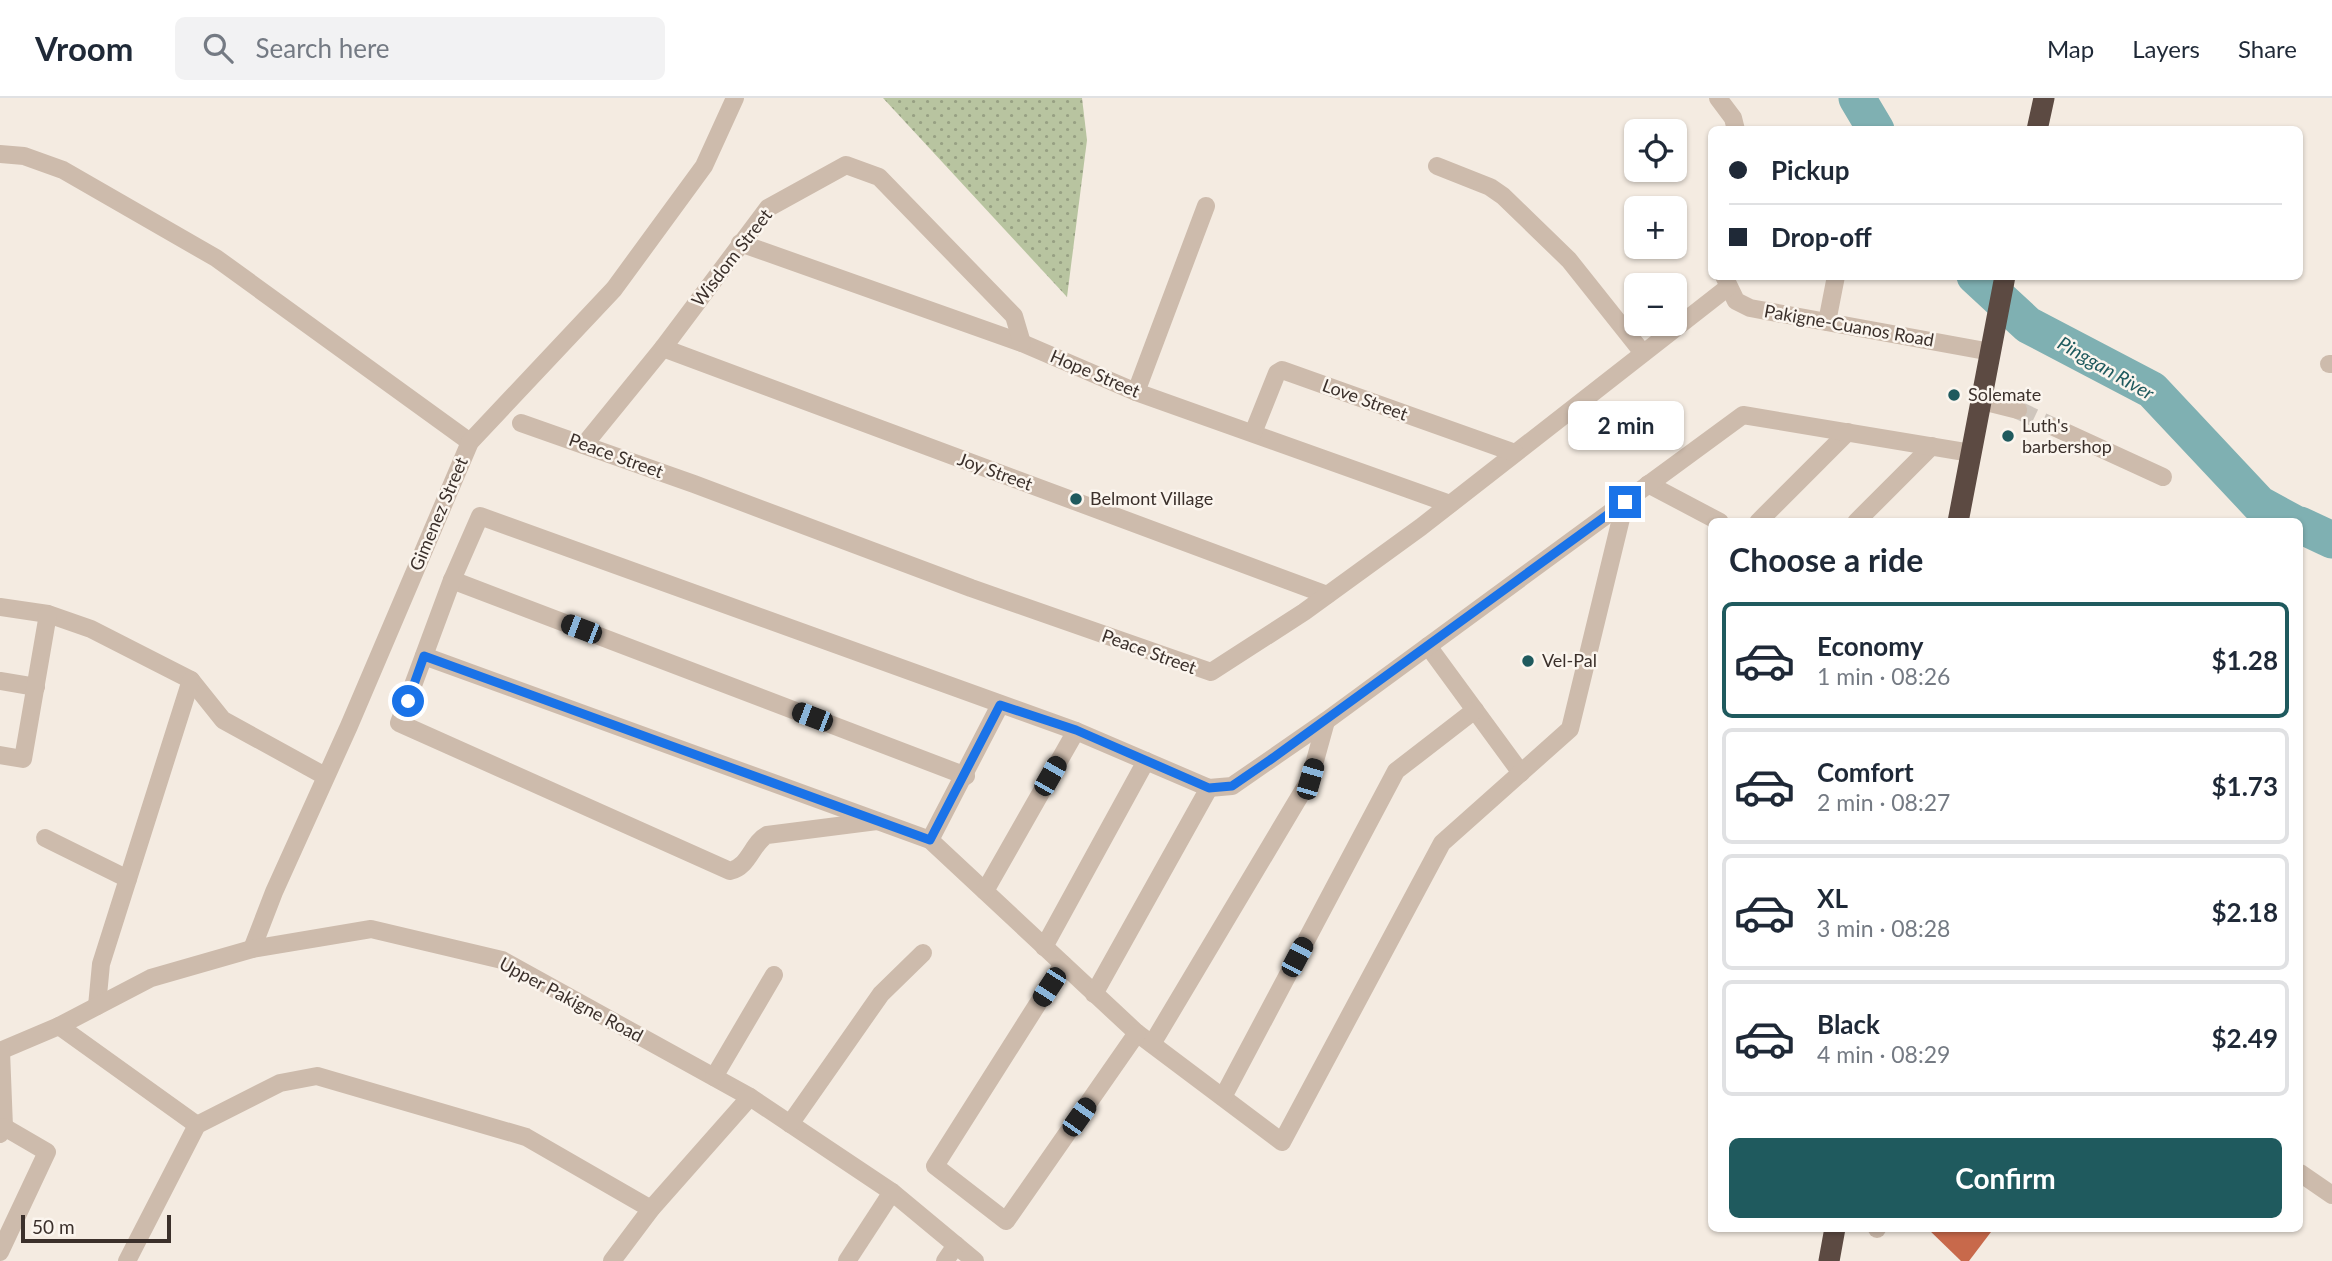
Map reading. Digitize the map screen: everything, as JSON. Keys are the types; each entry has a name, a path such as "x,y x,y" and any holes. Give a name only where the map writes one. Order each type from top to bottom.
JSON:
{"highway":[{"path":"2037,126 2038,101"},
{"path":"1959,518 2004,280"},
{"path":"1829,1261 1834,1232"}],"street":[{"name":"Gimenez Street","path":"252,949 470,442 614,289 704,166 734,98"},
{"path":"1718,98 1733,118 1735,126"},
{"path":"0,154 24,156 63,170 216,258 470,442"},
{"name":"Wisdom Street","path":"584,445 663,348 768,208 846,165 879,177 1014,316 1022,343"},
{"path":"1437,166 1490,187 1503,196 1577,270 1643,354"},
{"path":"1136,392 1206,206"},
{"name":"Hope Street","path":"740,243 1022,343 1136,392 1450,504"},
{"path":"1827,322 1835,280"},
{"name":"Peace Street","path":"520,423 1205,673 1223,667 1327,595 1450,504 1643,354 1726,282"},
{"name":"Pakigne-Cuanos Road","path":"1726,282 1741,304 1991,352"},
{"name":"Joy Street","path":"663,348 1327,595"},
{"name":"Love Street","path":"1253,433 1277,373 1282,370 1515,453"},
{"path":"1982,401 2018,410"},
{"path":"877,821 767,835 760,839 742,865 730,871 400,723 452,580 480,516 1000,705 1076,730 1209,788 1232,786 1326,721 1743,415 1971,453"},
{"path":"2054,427 2163,477"},
{"path":"1762,518 1848,432"},
{"path":"1860,518 1932,446"},
{"path":"1648,484 1712,518"},
{"path":"424,656 930,840 1137,1033 1282,1142 1442,844 1570,729 1625,502"},
{"path":"452,580 965,776"},
{"path":"0,607 48,614 91,629 191,680 223,720 325,776"},
{"path":"0,755 23,759 48,614"},
{"path":"1428,646 1521,773"},
{"path":"97,1006 101,964 191,680"},
{"path":"0,681 36,687"},
{"path":"930,840 1000,705"},
{"path":"1223,1097 1396,771 1475,710"},
{"path":"1152,1044 1310,779 1326,721"},
{"path":"985,891 1076,730"},
{"path":"1044,947 1146,761"},
{"path":"1094,993 1209,788"},
{"path":"45,838 128,879"},
{"name":"Upper Pakigne Road","path":"0,1051 59,1026 151,978 252,949 371,929 502,960 750,1097 892,1192 975,1261"},
{"path":"790,1124 881,994 923,953"},
{"path":"1063,964 935,1166 1006,1221 1137,1033"},
{"path":"714,1077 774,975"},
{"path":"59,1026 197,1125"},
{"path":"0,1051 2,1130 47,1152 0,1252"},
{"path":"127,1261 197,1125 280,1083 317,1076 526,1138 651,1209"},
{"path":"612,1261 651,1209 750,1097"},
{"path":"2303,1174 2332,1195"},
{"path":"847,1261 892,1192"},
{"path":"945,1261 956,1245"}],"green space":[{"path":"883,98 1082,98 1087,140 1067,297"}],"building":[{"path":"1931,1232 1991,1232 1969,1261 1961,1261"}],"waterway":[{"name":"Pinggan River","path":"1857,98 1874,126"},
{"name":"Pinggan River","path":"1979,280 2028,325 2152,390 2259,504 2285,518"},
{"name":"Pinggan River","path":"2303,526 2332,540"}],"tunnel":[{"path":"2018,410 2054,427"}],"place":[{"name":"Solemate","path":"1954,395"},
{"name":"Luth's barbershop","path":"2008,436"},
{"name":"Belmont Village","path":"1076,499"},
{"name":"Vel-Pal","path":"1528,661"}],"route":[{"path":"408,701 424,656 930,840 1000,705 1076,730 1209,788 1232,786 1326,721 1625,502"}]}
